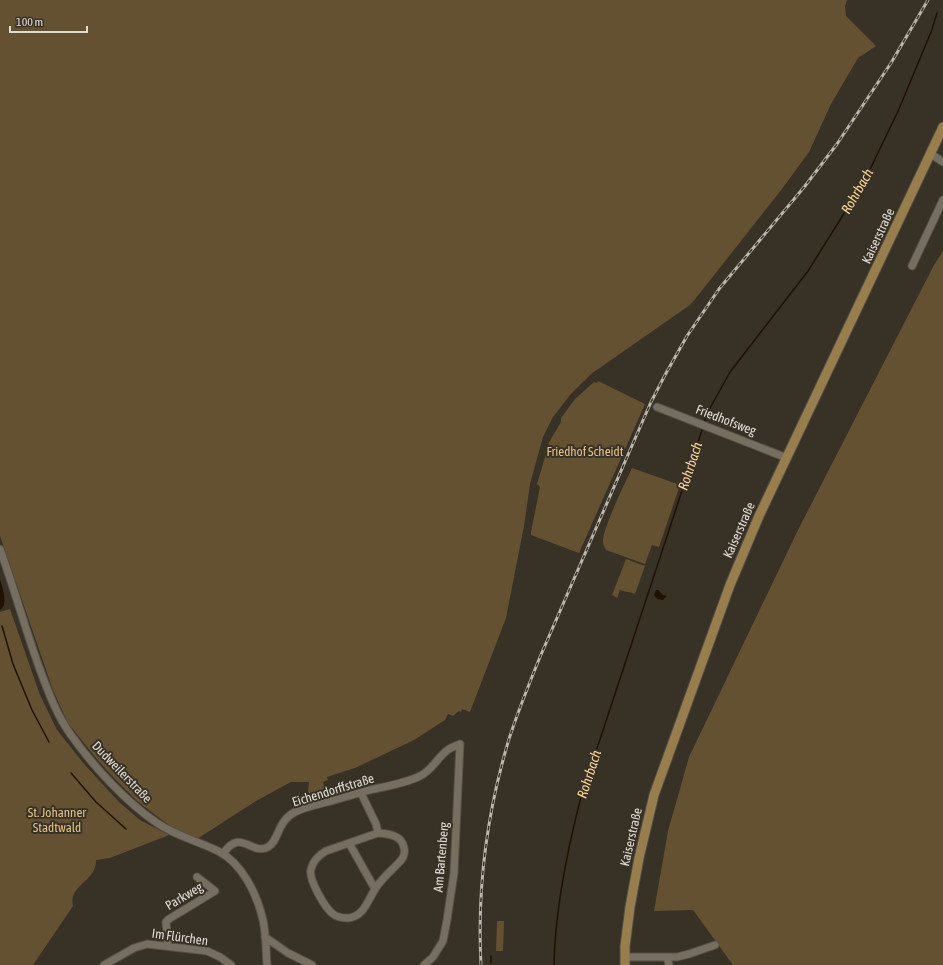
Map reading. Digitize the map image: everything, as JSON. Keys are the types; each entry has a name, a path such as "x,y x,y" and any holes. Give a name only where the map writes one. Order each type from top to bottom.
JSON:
{"main road":[{"name":"Kaiserstraße","path":"625,961 630,907 638,862 654,795 695,678 730,585 759,516 943,127"}],"street":[{"path":"931,154 943,162"},
{"path":"912,266 943,200"},
{"name":"Friedhofsweg","path":"657,407 699,422 787,458"},
{"name":"Dudweilerstraße","path":"0,549 48,692 58,715 72,737 111,782 145,814 183,837 223,854 233,862 247,881 258,905 263,922 265,937"},
{"name":"Eichendorffstraße","path":"223,854 227,848 237,842 244,842 258,849 267,848 272,844 283,822 295,812 407,781 422,775 429,770 448,749 460,744"},
{"name":"Am Bartenberg","path":"424,965 433,957 443,940 447,920 454,873 460,744"},
{"path":"361,793 376,824 378,833"},
{"path":"378,833 396,836 402,841 405,850 403,858 379,883 362,911 348,918 333,914 319,894 312,880 310,870 314,862 326,851 378,833"},
{"path":"349,843 375,889"},
{"name":"Parkweg","path":"168,945 166,922 216,891 197,877"},
{"path":"265,937 267,965"},
{"path":"265,937 288,953 312,965"},
{"name":"Im Flürchen","path":"104,965 140,945 155,944 207,951 220,957 231,965"},
{"path":"625,961 684,956 715,944"},
{"path":"667,957 669,965"}],"green space":[{"path":"0,0 847,0 845,6 846,16 876,46 858,58 831,104 809,152 782,189 690,305 591,374 570,395 553,417 543,437 530,484 524,526 506,618 470,712 462,709 461,712 459,711 453,716 448,714 445,720 414,740 355,768 327,777 328,780 323,782 327,797 312,801 308,791 309,782 291,782 256,801 197,839 174,829 137,801 95,757 68,723 53,690 0,536"},
{"path":"943,251 943,965 733,965 693,910 654,911 668,831 689,757 799,528 934,265"},
{"name":"Friedhof Scheidt","path":"598,381 645,404 579,553 531,535 531,532 540,487 537,484 548,444 561,422 561,418 575,399 594,382 597,383"},
{"path":"632,468 680,485 659,547 652,545 645,564 606,550 603,543 610,516"},
{"path":"626,559 645,566 635,594 620,590 617,598 612,595"},
{"name":"St. Johanner Stadtwald","path":"10,609 40,695 57,730 85,765 119,802 140,820 169,835 110,858 96,860 92,873 75,893 73,906 33,965 0,965 0,612"},
{"path":"497,921 504,921 503,951 496,951"}],"shaded area":[{"path":"0,579 4,604 0,610"},
{"path":"656,590 667,596 663,600 657,599 654,595"}],"waterway":[{"name":"Rohrbach","path":"704,423 709,410 730,372 808,271 865,180 899,109 931,32 937,13"},
{"name":"Rohrbach","path":"554,965 559,901 571,838 581,797 703,427"},
{"path":"2,626 13,664 32,710 49,742"},
{"path":"71,773 96,802 126,829"},
{"path":"491,956 491,963"}],"railway":[{"path":"481,965 480,936 482,879 485,851 495,794 509,739 540,657 651,402 687,336 719,289 805,186 837,144 891,63 928,0"}]}
